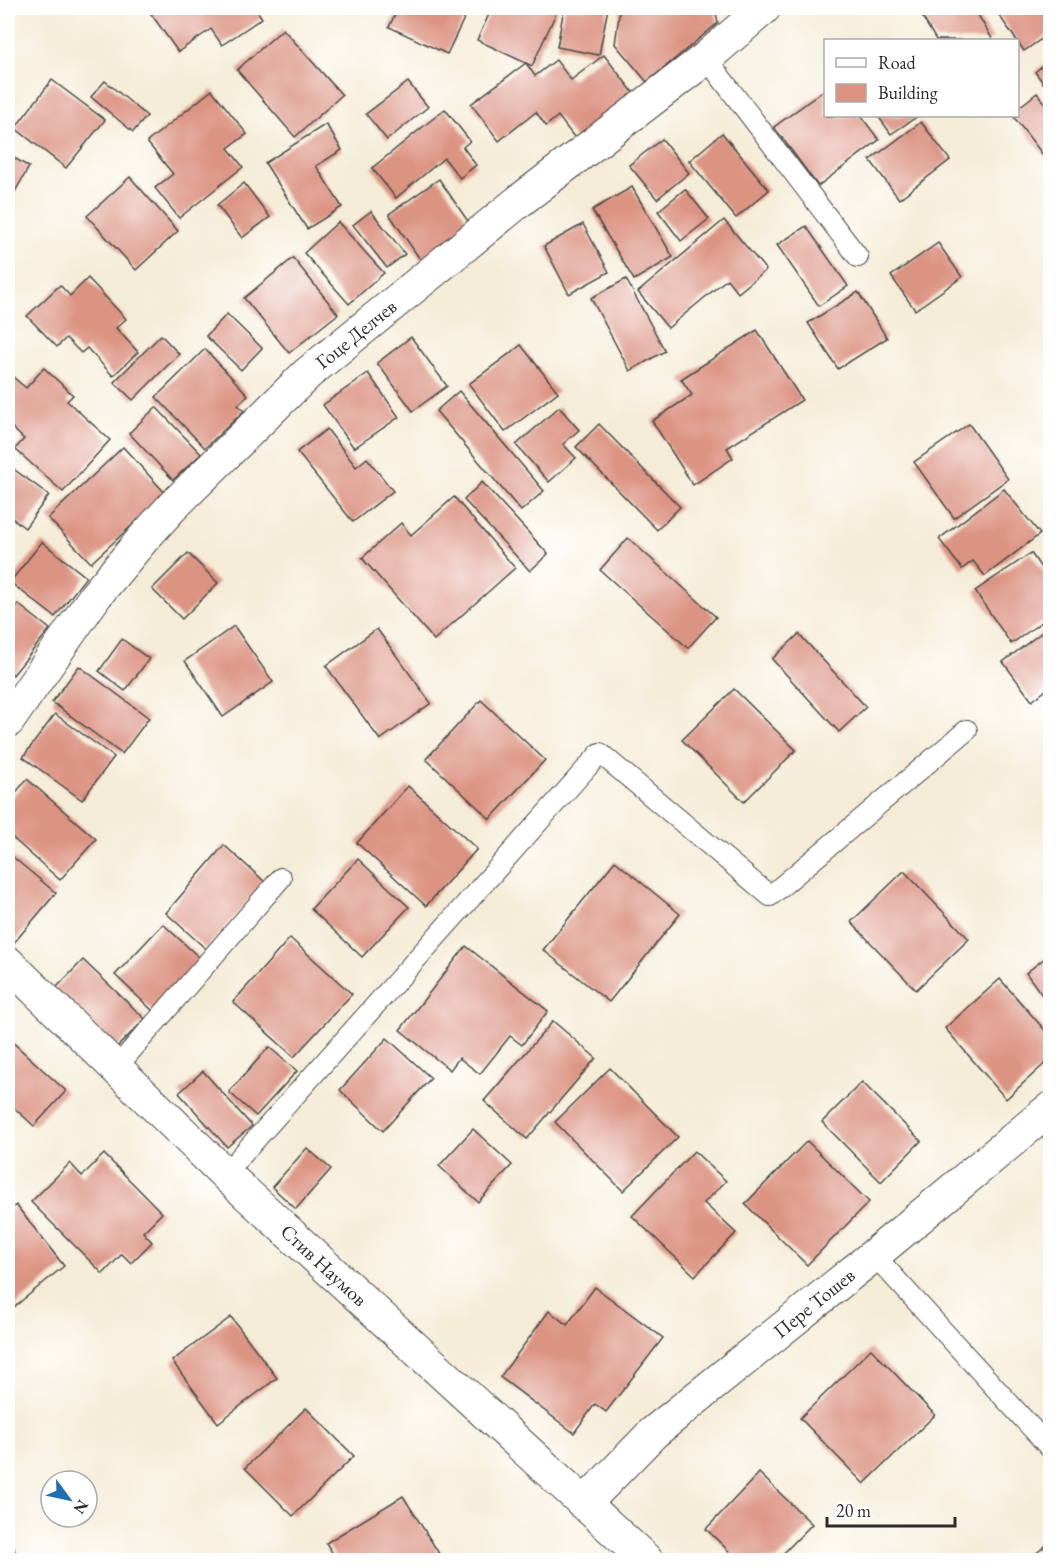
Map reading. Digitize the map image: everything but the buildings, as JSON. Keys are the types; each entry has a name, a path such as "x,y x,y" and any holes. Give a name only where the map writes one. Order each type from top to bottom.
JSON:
{"street":[{"name":"Гоце Делчев","path":"8,721 96,595 142,540 172,507 307,374 518,202 706,58 764,8"},
{"name":"Стив Наумов","path":"8,963 225,1174 646,1560"},
{"name":"Пере Тошев","path":"584,1504 652,1434 1050,1109"}],"lane":[{"path":"706,58 858,257"},
{"path":"225,1174 600,753 770,896 967,730"},
{"path":"116,1068 281,878"},
{"path":"874,1255 1050,1448"}]}
